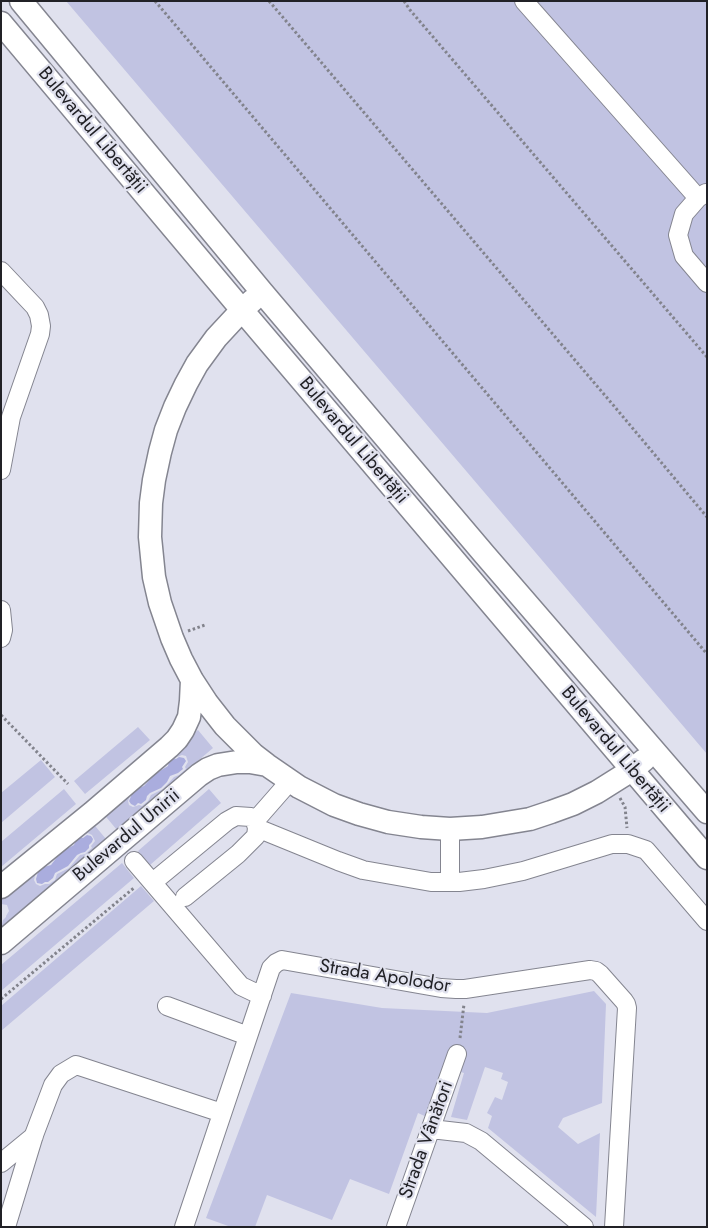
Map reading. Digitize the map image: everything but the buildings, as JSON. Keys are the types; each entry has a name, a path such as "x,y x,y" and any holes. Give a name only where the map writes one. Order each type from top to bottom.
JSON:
{"main road":[{"name":"Bulevardul Libertății","path":"21,1 262,292 707,812"},
{"name":"Bulevardul Libertății","path":"1,23 707,858"},
{"path":"262,292 216,338 186,384 166,430 154,480 151,503 150,537 154,577 160,603 172,638 192,680 225,726 248,750 267,765 299,787 334,805 388,822 450,829 482,827 530,819 573,804 612,783 654,752"},
{"path":"1,887 99,807 177,739 189,718 192,680"},
{"name":"Bulevardul Unirii","path":"1,943 199,775 218,765 236,762 267,765"}],"street":[{"path":"524,1 702,195 684,214 678,235 684,256 707,283"},
{"path":"1,271 35,307 41,326 12,418 1,470"},
{"path":"1,610 3,630 1,638"},
{"path":"256,825 290,781"},
{"path":"150,879 227,821 236,816 251,817 256,825 256,836 238,854 185,897"},
{"path":"256,825 363,870 431,882 459,882 484,879 523,871 612,844 628,844 646,850 707,921"},
{"path":"450,829 450,882"},
{"path":"134,861 241,986 262,996"},
{"name":"Strada Apolodor","path":"184,1227 271,968 282,960 441,988 466,989 590,970 600,974 626,1004 614,1227"},
{"path":"167,1006 248,1036"},
{"name":"Strada Vânători","path":"396,1227 457,1054"},
{"path":"6,1227 34,1135 53,1085 61,1074 76,1065 222,1113"},
{"path":"432,1129 466,1133 481,1140 584,1227"},
{"path":"1,1163 34,1135"}],"path":[{"path":"155,1 707,654"},
{"path":"269,1 707,517"},
{"path":"404,1 707,357"},
{"path":"1,715 68,784"},
{"path":"612,783 625,807 628,844"},
{"path":"1,999 150,879"},
{"path":"457,1054 466,989"}],"shaded area":[{"path":"66,1 707,1 707,754 467,472"},
{"path":"138,727 150,740 85,794 74,781"},
{"path":"198,730 213,748 117,830 102,812","holes":["173,755 177,757 186,756 188,762 185,767 186,769 174,777 163,789 151,795 142,806 133,807 129,805 130,792 138,786 142,786 164,767"]},
{"path":"179,757 184,758 186,761 182,767 183,769 170,776 161,788 150,793 141,804 138,803 135,806 131,804 129,801 132,794 138,788 144,786 155,774 168,766 169,761"},
{"path":"41,760 55,777 1,823 1,793"},
{"path":"64,789 76,804 1,867 1,842"},
{"path":"209,789 221,803 150,865 138,851"},
{"path":"91,821 106,839 1,928 3,920 9,911 7,905 1,904 1,897","holes":["88,833 92,835 95,841 91,846 92,848 85,854 80,855 69,868 57,874 55,880 49,884 40,886 36,884 34,880 36,871 50,863 51,859 72,844 80,834"]},
{"path":"87,835 93,839 85,852 77,855 68,866 55,873 48,882 37,883 38,872 44,867 51,865 61,852 74,845 76,840"},
{"path":"122,863 134,878 1,991 1,965"},
{"path":"141,886 154,901 1,1031 1,1006"},
{"path":"594,991 606,1004 602,1103 563,1118 558,1127 578,1144 600,1133 596,1217 488,1128 492,1116 487,1113 495,1097 502,1100 508,1082 501,1079 503,1073 485,1067 467,1120 451,1117 464,1073 448,1068 429,1118 418,1113 389,1194 350,1179 332,1220 267,1195 255,1227 231,1227 206,1218 291,993 382,1008 487,1013"}]}
